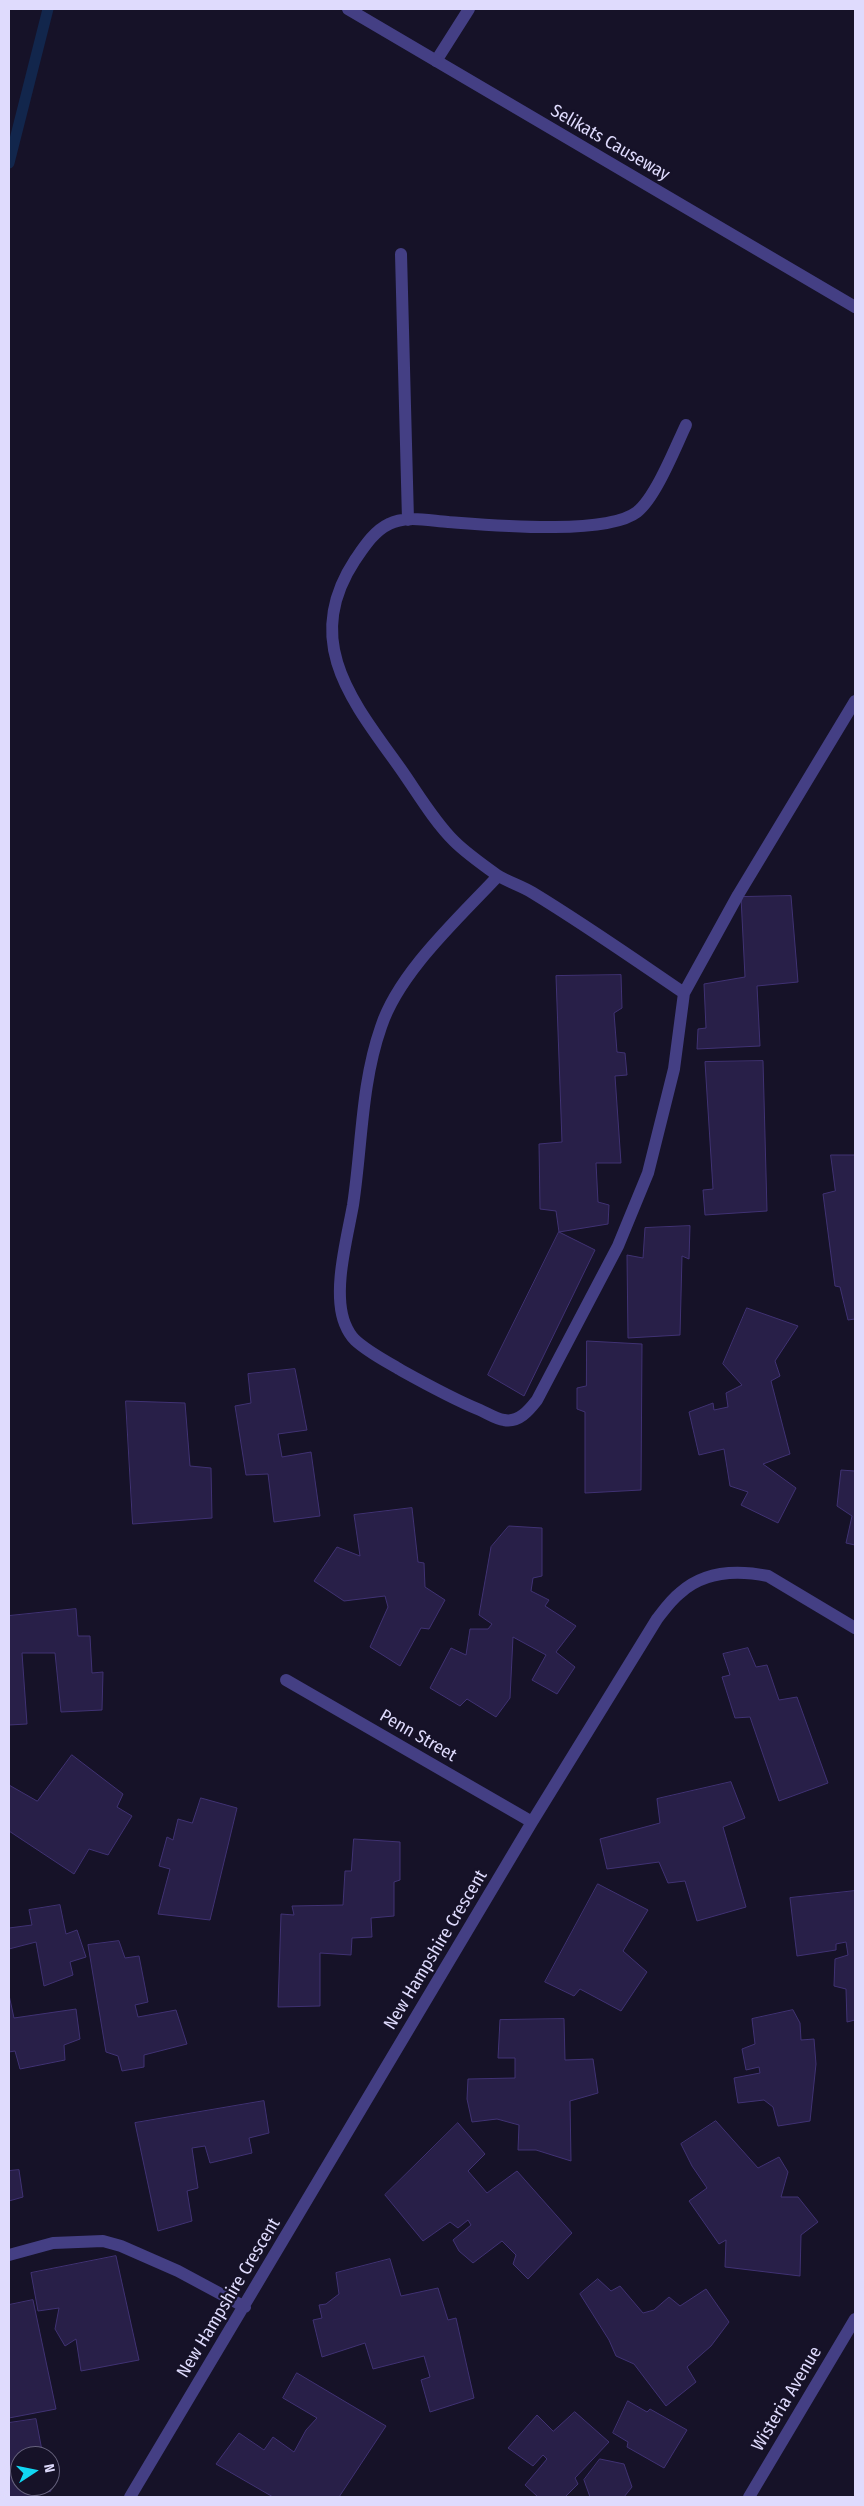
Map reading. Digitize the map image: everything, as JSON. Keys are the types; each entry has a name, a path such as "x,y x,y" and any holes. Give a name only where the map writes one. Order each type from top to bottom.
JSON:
{"street":[{"name":"Selikats Causeway","path":"348,9 855,307"},
{"path":"436,62 469,9"},
{"path":"401,254 408,520"},
{"path":"684,993 531,892 498,876 454,841 359,710 343,682 334,649 333,628 337,596 346,575 376,533 390,522 408,520 515,526 590,525 622,520 636,513 649,500 686,425"},
{"path":"498,876 426,954 395,997 381,1024 371,1057 356,1180 341,1275 341,1303 345,1324 353,1338 369,1351 447,1396 505,1421 516,1419 526,1413 537,1400 618,1246 648,1173 674,1069 684,993 738,895 855,701"},
{"name":"New Hampshire Crescent","path":"130,2497 245,2307 532,1822 657,1619 680,1592 686,1588 718,1574 752,1573 768,1576 855,1628"},
{"name":"Penn Street","path":"286,1680 532,1822"},
{"path":"9,2255 53,2243 103,2241 121,2246 178,2271 245,2307"},
{"name":"Wisteria Avenue","path":"749,2497 855,2319"}],"building":[{"path":"791,896 798,982 757,986 760,1046 697,1049 698,1029 706,1028 704,984 745,977 741,897"},
{"path":"621,975 622,1008 614,1013 617,1052 625,1053 627,1075 615,1076 621,1163 596,1163 598,1202 609,1205 608,1224 559,1232 556,1211 540,1209 539,1144 562,1142 556,976"},
{"path":"763,1061 767,1211 705,1215 703,1190 713,1189 705,1062"},
{"path":"831,1155 855,1155 855,1319 848,1320 840,1287 835,1286 823,1194 835,1191"},
{"path":"690,1226 689,1259 682,1256 680,1335 628,1338 627,1255 643,1258 645,1228"},
{"path":"559,1232 595,1250 524,1396 488,1375"},
{"path":"747,1308 798,1326 775,1361 780,1376 771,1381 790,1454 763,1464 796,1488 778,1523 741,1505 748,1492 730,1486 724,1449 699,1455 689,1412 713,1403 714,1410 728,1407 726,1393 742,1385 723,1364"},
{"path":"587,1341 642,1344 641,1490 585,1493 585,1412 577,1409 577,1388 586,1386"},
{"path":"295,1369 307,1430 278,1434 282,1457 311,1452 320,1516 274,1522 268,1474 246,1475 235,1406 251,1403 248,1374"},
{"path":"126,1401 185,1403 190,1466 211,1468 212,1518 133,1524"},
{"path":"855,1465 855,1545 846,1543 852,1516 837,1506 841,1470 854,1471"},
{"path":"412,1508 418,1562 424,1563 425,1587 445,1600 429,1629 421,1628 400,1666 370,1647 388,1607 385,1596 344,1601 314,1581 337,1547 360,1556 354,1515"},
{"path":"509,1526 542,1528 542,1576 533,1578 531,1591 549,1600 545,1606 576,1626 556,1652 575,1667 557,1694 532,1680 546,1655 513,1637 510,1698 496,1717 467,1699 460,1706 430,1688 451,1648 466,1655 470,1629 488,1629 492,1624 479,1615 491,1547"},
{"path":"76,1609 78,1636 90,1636 92,1673 103,1672 102,1710 61,1712 55,1653 22,1653 27,1724 9,1725 9,1616"},
{"path":"748,1648 756,1667 767,1665 779,1700 797,1697 828,1783 779,1801 750,1717 735,1718 722,1677 730,1675 723,1654"},
{"path":"72,1755 123,1794 117,1807 132,1816 108,1855 89,1849 74,1874 9,1831 9,1785 37,1801"},
{"path":"731,1782 745,1818 723,1827 746,1907 697,1921 685,1881 668,1883 659,1862 607,1869 600,1839 660,1823 657,1799"},
{"path":"201,1798 237,1808 210,1920 158,1914 170,1869 159,1866 167,1837 173,1840 178,1819 192,1823"},
{"path":"354,1839 400,1842 400,1880 394,1882 394,1916 371,1918 372,1937 352,1938 351,1955 320,1953 320,2006 278,2007 281,1914 294,1915 292,1906 343,1905 345,1871 351,1871"},
{"path":"598,1884 648,1910 623,1951 647,1972 621,2011 580,1989 574,1996 545,1982"},
{"path":"855,1891 855,2020 847,2022 846,1989 834,1986 835,1959 848,1955 846,1942 836,1944 836,1950 797,1956 790,1898"},
{"path":"60,1905 66,1934 77,1930 86,1957 70,1962 73,1975 44,1986 36,1942 9,1949 9,1928 32,1925 29,1910"},
{"path":"119,1941 125,1958 139,1956 148,2002 135,2005 138,2017 176,2010 187,2044 144,2055 144,2067 122,2071 118,2056 106,2052 88,1945"},
{"path":"9,1995 14,2018 76,2009 80,2039 64,2045 65,2060 20,2069 15,2051 9,2052"},
{"path":"793,2010 800,2023 801,2040 814,2039 816,2064 810,2121 778,2126 773,2107 764,2100 738,2103 734,2078 760,2073 759,2067 746,2070 742,2049 755,2044 752,2019"},
{"path":"564,2019 565,2060 593,2059 598,2093 570,2101 571,2161 536,2150 518,2150 519,2125 497,2119 472,2122 467,2099 468,2079 515,2078 515,2058 498,2058 500,2020"},
{"path":"264,2101 269,2133 249,2138 252,2153 210,2163 205,2146 192,2148 198,2188 187,2191 192,2221 158,2231 135,2123"},
{"path":"716,2121 758,2168 779,2157 788,2172 781,2197 798,2197 818,2222 801,2235 800,2276 725,2267 726,2240 719,2244 689,2201 707,2188 692,2166 681,2144"},
{"path":"458,2123 485,2154 468,2171 487,2193 517,2171 572,2233 528,2279 513,2264 516,2255 502,2241 473,2263 459,2251 453,2240 471,2225 468,2220 458,2228 450,2222 423,2241 385,2195"},
{"path":"19,2170 23,2197 9,2201 9,2171"},
{"path":"116,2256 139,2360 81,2371 76,2339 65,2346 55,2329 59,2308 38,2311 31,2273"},
{"path":"390,2259 401,2296 438,2288 448,2320 456,2318 474,2398 430,2412 421,2380 430,2377 424,2356 373,2369 365,2343 322,2357 313,2320 322,2318 319,2305 326,2304 339,2294 336,2273"},
{"path":"598,2279 611,2291 620,2286 643,2313 654,2310 669,2297 680,2306 706,2289 729,2322 711,2346 687,2367 696,2382 666,2406 634,2364 616,2356 609,2340 580,2294"},
{"path":"33,2300 56,2409 9,2418 9,2305"},
{"path":"297,2373 386,2426 339,2497 273,2497 216,2464 239,2433 264,2450 273,2437 294,2452 306,2430 317,2418 283,2398"},
{"path":"628,2401 647,2412 650,2409 687,2430 664,2468 627,2447 628,2442 613,2433"},
{"path":"575,2412 609,2442 575,2478 578,2484 565,2497 538,2497 525,2485 547,2459 543,2455 533,2466 508,2448 537,2415 553,2431"},
{"path":"36,2419 41,2446 10,2446 10,2496 33,2496 9,2497 9,2423"},
{"path":"600,2459 624,2464 632,2487 624,2497 590,2497 584,2480"}],"waterway":[{"path":"9,163 48,9"}]}
